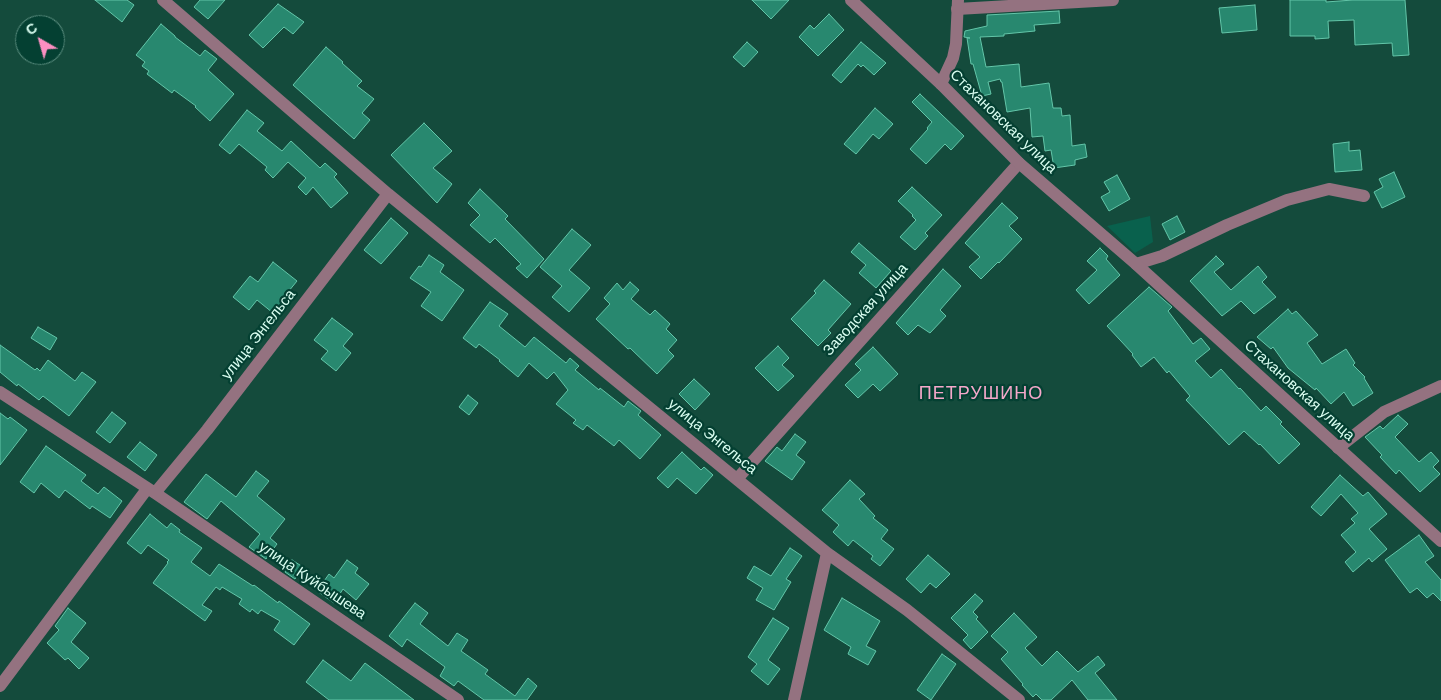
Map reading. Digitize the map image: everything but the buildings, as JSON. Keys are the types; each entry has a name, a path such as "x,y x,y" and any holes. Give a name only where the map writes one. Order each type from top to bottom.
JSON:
{"street":[{"name":"улица Энгельса","path":"162,0 388,194 827,553 907,610 1019,700"},
{"name":"Стахановская улица","path":"851,0 941,84 1019,163 1136,264 1441,540"},
{"path":"941,84 953,58 956,44 958,5 1113,0"},
{"name":"Заводская улица","path":"737,479 1019,163"},
{"path":"1136,264 1162,256 1227,225 1287,200 1329,189 1364,196"},
{"name":"улица Энгельса","path":"151,491 207,430 388,194"},
{"path":"1338,448 1384,412 1441,386"},
{"name":"улица Куйбышева","path":"0,392 151,491 458,700"},
{"path":"0,686 151,491"},
{"path":"794,700 827,553"}],"green space":[{"path":"1150,216 1153,242 1135,253 1107,226"}],"district":[{"name":"ПЕТРУШИНО","path":"981,394"}]}
